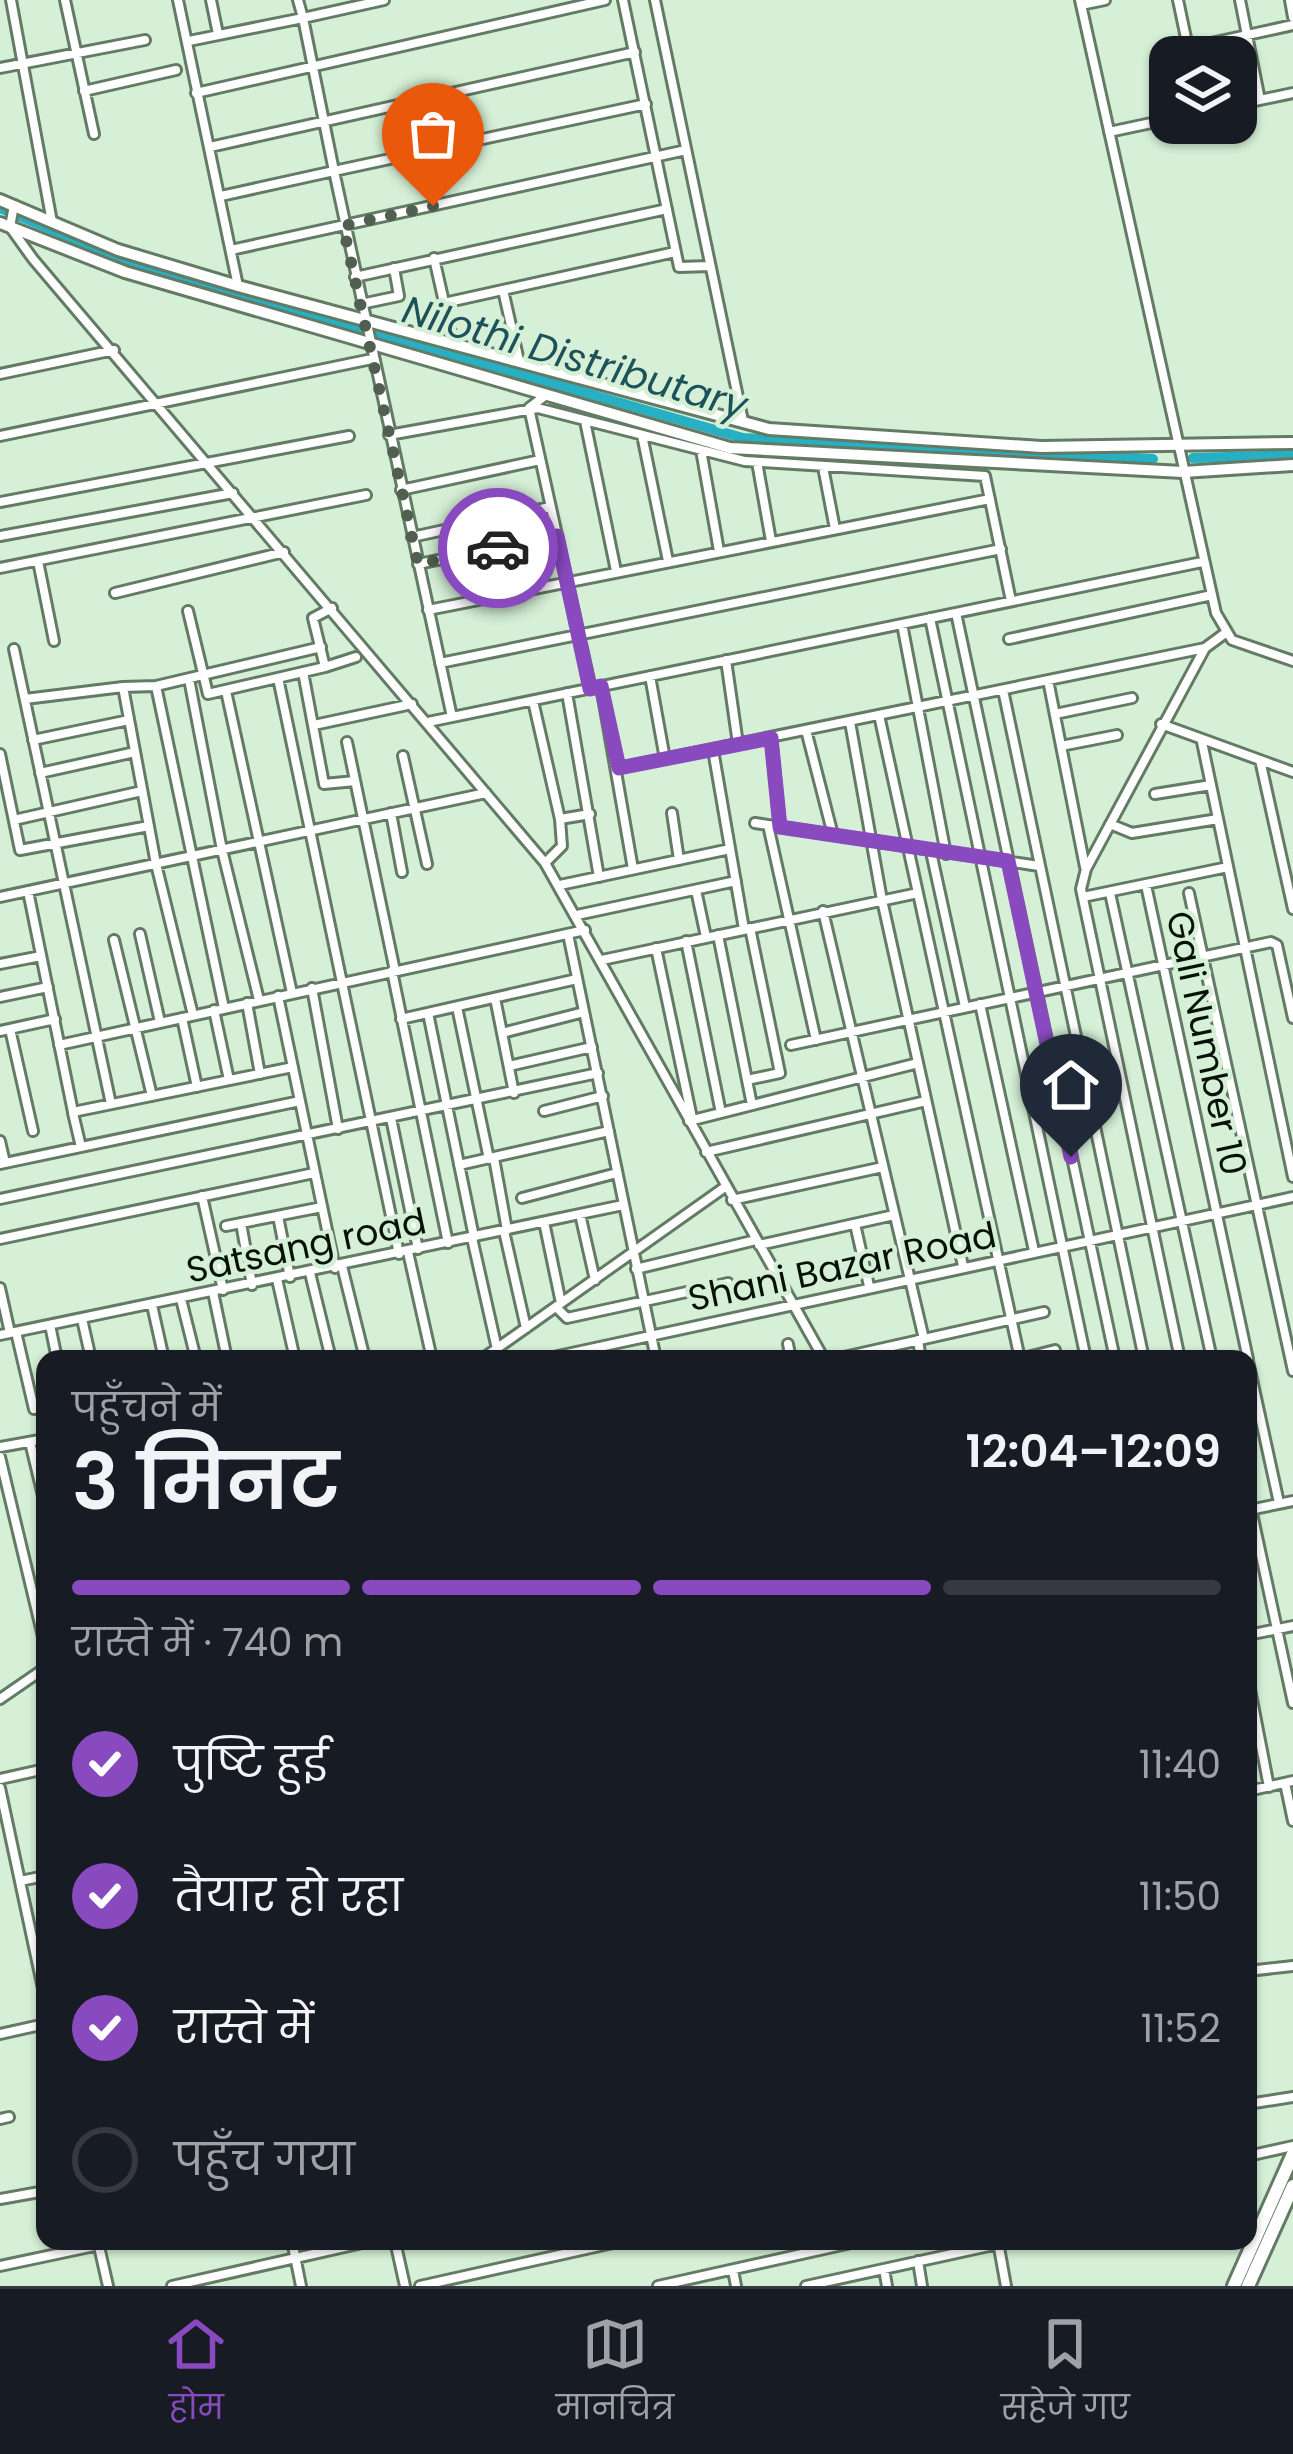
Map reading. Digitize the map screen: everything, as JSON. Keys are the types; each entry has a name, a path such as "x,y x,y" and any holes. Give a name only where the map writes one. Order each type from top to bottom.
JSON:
{"main road":[{"path":"1257,2233 1293,2150"},
{"path":"1248,2286 1293,2186"},
{"path":"1234,2286 1250,2250"}],"street":[{"path":"11,0 52,222"},
{"path":"65,0 94,134"},
{"path":"178,0 238,286"},
{"path":"211,0 218,34"},
{"path":"298,0 452,717"},
{"path":"188,41 384,0"},
{"path":"196,93 605,0"},
{"path":"623,0 681,271 710,266"},
{"path":"656,0 744,423"},
{"path":"1105,0 1081,3 1202,562 1224,634"},
{"path":"1178,0 1186,36"},
{"path":"1240,0 1260,100"},
{"path":"1244,36 1293,21 1290,0"},
{"path":"0,68 145,40"},
{"path":"210,147 635,52"},
{"path":"84,92 176,70"},
{"path":"1257,101 1293,93"},
{"path":"221,196 646,104"},
{"path":"1109,132 1149,123"},
{"path":"231,250 686,150"},
{"path":"0,200 118,250 238,286 546,395 730,448 984,470"},
{"path":"6,223 13,208"},
{"path":"355,277 667,209"},
{"path":"6,223 125,272 366,331 453,342 744,423 906,440 1177,448 1293,443"},
{"path":"6,223 545,863 819,1350"},
{"path":"444,303 676,252"},
{"path":"434,259 453,342"},
{"path":"361,304 399,296 394,268"},
{"path":"502,290 519,361"},
{"path":"0,374 114,350"},
{"path":"0,436 372,359"},
{"path":"529,408 546,395"},
{"path":"389,435 529,408 757,462 823,467 1183,472 1293,465"},
{"path":"529,408 578,634 619,768 633,869"},
{"path":"585,421 616,571"},
{"path":"642,435 668,561"},
{"path":"0,502 349,436"},
{"path":"701,450 719,551"},
{"path":"401,490 540,460"},
{"path":"757,462 771,541"},
{"path":"823,467 835,529"},
{"path":"984,470 1011,601"},
{"path":"0,536 234,492"},
{"path":"0,568 366,495"},
{"path":"428,610 990,499"},
{"path":"412,537 550,507"},
{"path":"418,564 557,536"},
{"path":"440,663 1001,549"},
{"path":"115,593 284,552"},
{"path":"38,561 55,640"},
{"path":"428,722 1202,562"},
{"path":"1009,639 1212,595"},
{"path":"325,667 313,618 332,608"},
{"path":"188,611 208,694 356,657"},
{"path":"956,613 1113,1350"},
{"path":"930,618 1084,1350"},
{"path":"902,624 946,854"},
{"path":"1086,869 1205,648 1224,634"},
{"path":"1224,634 1293,661"},
{"path":"25,699 156,686 321,647"},
{"path":"619,768 1205,648"},
{"path":"14,649 112,1105"},
{"path":"726,660 738,745"},
{"path":"303,672 324,784 355,781"},
{"path":"650,676 665,759"},
{"path":"278,678 372,1122 430,1350"},
{"path":"189,679 222,850 259,1000"},
{"path":"1048,680 1086,869 1082,898 1178,1350"},
{"path":"156,686 229,1080"},
{"path":"123,687 187,1016 196,1087"},
{"path":"1003,690 1142,1350"},
{"path":"226,691 292,992"},
{"path":"567,693 599,877"},
{"path":"1055,714 1132,698"},
{"path":"533,700 562,846 545,863"},
{"path":"314,725 413,704"},
{"path":"879,716 1017,1350"},
{"path":"33,740 128,720"},
{"path":"850,722 882,900 963,1266"},
{"path":"1161,724 1293,772"},
{"path":"806,730 810,763 833,836"},
{"path":"1061,746 1118,735"},
{"path":"771,738 780,827"},
{"path":"347,742 448,1243"},
{"path":"1202,742 1293,1177"},
{"path":"713,749 736,881 780,1073 746,1080"},
{"path":"40,773 135,752"},
{"path":"0,754 20,850 148,826"},
{"path":"403,756 427,864"},
{"path":"1260,760 1293,909"},
{"path":"1155,794 1211,784"},
{"path":"14,820 142,791"},
{"path":"0,897 486,793"},
{"path":"391,813 402,872"},
{"path":"672,813 679,860"},
{"path":"560,819 590,814"},
{"path":"1110,824 1132,833 1218,819"},
{"path":"755,823 1039,866"},
{"path":"768,825 816,1040"},
{"path":"560,885 730,849"},
{"path":"932,852 965,1007"},
{"path":"1082,898 1228,867"},
{"path":"577,915 736,881"},
{"name":"Gali Number 10","path":"1146,885 1246,1350"},
{"path":"696,890 706,937"},
{"path":"28,891 81,1147"},
{"path":"602,960 918,893"},
{"path":"1110,893 1209,1350"},
{"path":"1190,893 1293,1372"},
{"path":"823,911 909,1278 921,1350"},
{"path":"59,1046 585,930"},
{"path":"140,934 160,1022"},
{"path":"568,934 654,1350"},
{"path":"718,934 752,1105"},
{"path":"114,940 152,1096"},
{"path":"686,941 722,1113"},
{"path":"791,1045 1244,947 1277,945 1293,1018"},
{"path":"656,948 691,1120"},
{"path":"0,964 41,956"},
{"path":"401,1019 578,980"},
{"path":"0,997 48,986"},
{"path":"312,988 338,1129"},
{"path":"278,996 322,1207 362,1350"},
{"path":"495,998 514,1093"},
{"path":"247,1003 260,1074"},
{"path":"980,1004 1034,1251"},
{"path":"457,1006 526,1328"},
{"path":"502,1033 584,1012"},
{"path":"428,1013 497,1348"},
{"path":"33,1131 5,1030 55,1019"},
{"path":"509,1066 592,1047"},
{"path":"691,1120 918,1064"},
{"path":"73,1112 293,1067"},
{"path":"0,1199 476,1102 598,1072"},
{"path":"544,1111 603,1096"},
{"path":"0,1141 2,1163 300,1101"},
{"path":"706,1152 926,1101"},
{"path":"391,1118 408,1252"},
{"path":"459,1165 609,1131"},
{"path":"732,1200 883,1167"},
{"path":"0,1239 314,1173"},
{"path":"522,1198 617,1173"},
{"path":"494,1350 725,1187"},
{"path":"202,1196 226,1350"},
{"name":"Shani Bazar Road","path":"586,1350 1293,1197"},
{"name":"Satsang road","path":"9,1333 623,1204"},
{"path":"226,1226 322,1207"},
{"path":"580,1214 595,1280"},
{"path":"636,1269 894,1215"},
{"path":"278,1216 290,1277"},
{"path":"544,1222 558,1305 567,1318 728,1283"},
{"path":"241,1223 251,1285"},
{"path":"855,1224 869,1286"},
{"path":"310,1273 329,1350"},
{"path":"277,1280 293,1350"},
{"path":"0,1288 34,1409"},
{"path":"181,1299 194,1350"},
{"path":"152,1305 162,1350"},
{"path":"876,1350 1044,1312"},
{"path":"82,1318 89,1350"},
{"path":"50,1325 55,1350"},
{"path":"788,1344 789,1350"},
{"name":"Gali Number 10","path":"1257,1400 1280,1504"},
{"path":"0,1447 36,1441"},
{"path":"30,1442 36,1467"},
{"path":"0,1457 36,1607"},
{"path":"1257,1508 1292,1501 1293,1514"},
{"path":"1257,1540 1293,1702"},
{"path":"1257,1634 1293,1626"},
{"path":"0,1700 36,1674"},
{"path":"1257,1724 1269,1786"},
{"path":"0,1779 36,1771"},
{"path":"1257,1789 1289,1782 1293,1821"},
{"path":"0,1788 36,1956"},
{"path":"20,1881 36,1878"},
{"path":"1257,1970 1293,1966"},
{"path":"0,2034 36,2026"},
{"path":"1257,2103 1293,2097"},
{"path":"1257,2155 1293,2150"},
{"path":"0,2200 36,2193"},
{"path":"1277,2220 1293,2228"},
{"path":"0,2266 68,2250"},
{"path":"100,2250 108,2286"},
{"path":"294,2250 301,2286"},
{"path":"172,2286 318,2250"},
{"path":"397,2250 404,2286"},
{"path":"420,2286 582,2250"},
{"path":"658,2286 821,2250"},
{"path":"806,2286 964,2250"},
{"path":"999,2250 1006,2286"},
{"path":"918,2261 922,2286"},
{"path":"884,2269 887,2286"},
{"path":"733,2270 736,2286"}],"waterway":[{"name":"Nilothi Distributary","path":"0,208 133,263 743,438 1153,459"},
{"name":"Nilothi Distributary","path":"1193,458 1293,455"}],"way so far":[{"path":"433,206 343,226 418,564 498,548"}],"route":[{"path":"498,548 557,536 590,689 601,686 619,768 771,738 779,777 780,827 1008,861 1071,1157"}]}
